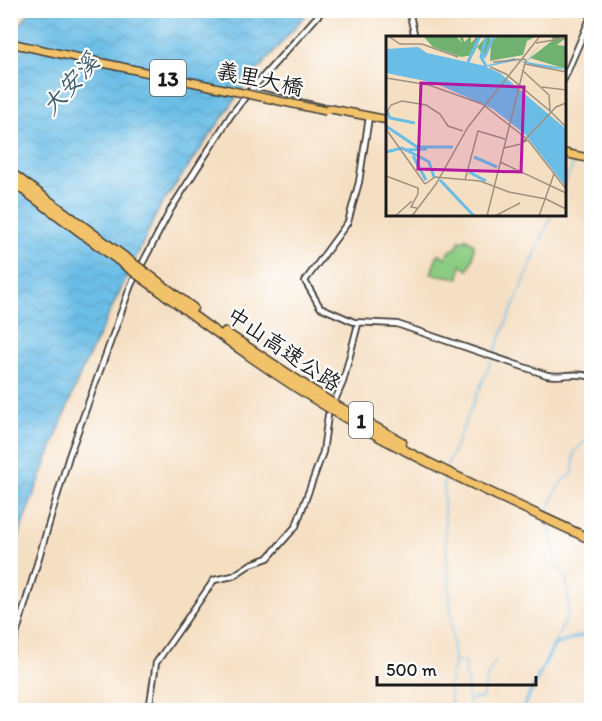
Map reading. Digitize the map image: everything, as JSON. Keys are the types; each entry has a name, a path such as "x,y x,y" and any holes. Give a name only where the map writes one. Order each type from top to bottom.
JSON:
{"highway":[{"name":"中山高速公路","path":"10,172 244,352 339,414 452,474 591,540"},
{"name":"中山高速公路","path":"10,180 147,278 332,403 453,468 591,534"}],"main road":[{"name":"義里大橋","path":"10,41 326,110"},
{"name":"13","path":"326,110 386,122"},
{"path":"566,155 591,160"}],"street":[{"path":"10,655 69,456 131,285 186,184 248,93 323,10"},
{"path":"409,10 415,36"},
{"path":"566,73 591,14"},
{"path":"248,93 326,110"},
{"path":"369,119 359,182 348,222 305,281 320,307 358,324 397,324 553,376 575,373 591,377"},
{"path":"336,398 344,382 358,324"},
{"path":"148,711 156,663 211,584 215,580 233,576 251,564 268,558 296,526 323,452 328,415"}],"green space":[{"path":"466,238 474,244 473,258 468,270 461,265 459,278 431,274 438,253 446,258 449,252 458,246 459,240 466,240"}],"water":[{"name":"大安溪","path":"30,11 309,11 246,84 160,207 79,377 23,523 11,564 11,38"}],"waterway":[{"path":"566,181 575,161"},
{"path":"493,355 551,216"},
{"path":"446,468 492,359"},
{"path":"547,515 559,485 573,474 574,452 592,435"},
{"path":"444,473 444,508 454,664 449,686 452,710"},
{"path":"545,523 551,533 556,565 566,577 569,611 554,645"},
{"path":"522,710 554,645 592,632"},
{"path":"471,699 482,698 488,674 496,660"},
{"path":"455,662 465,663 470,710"}]}
